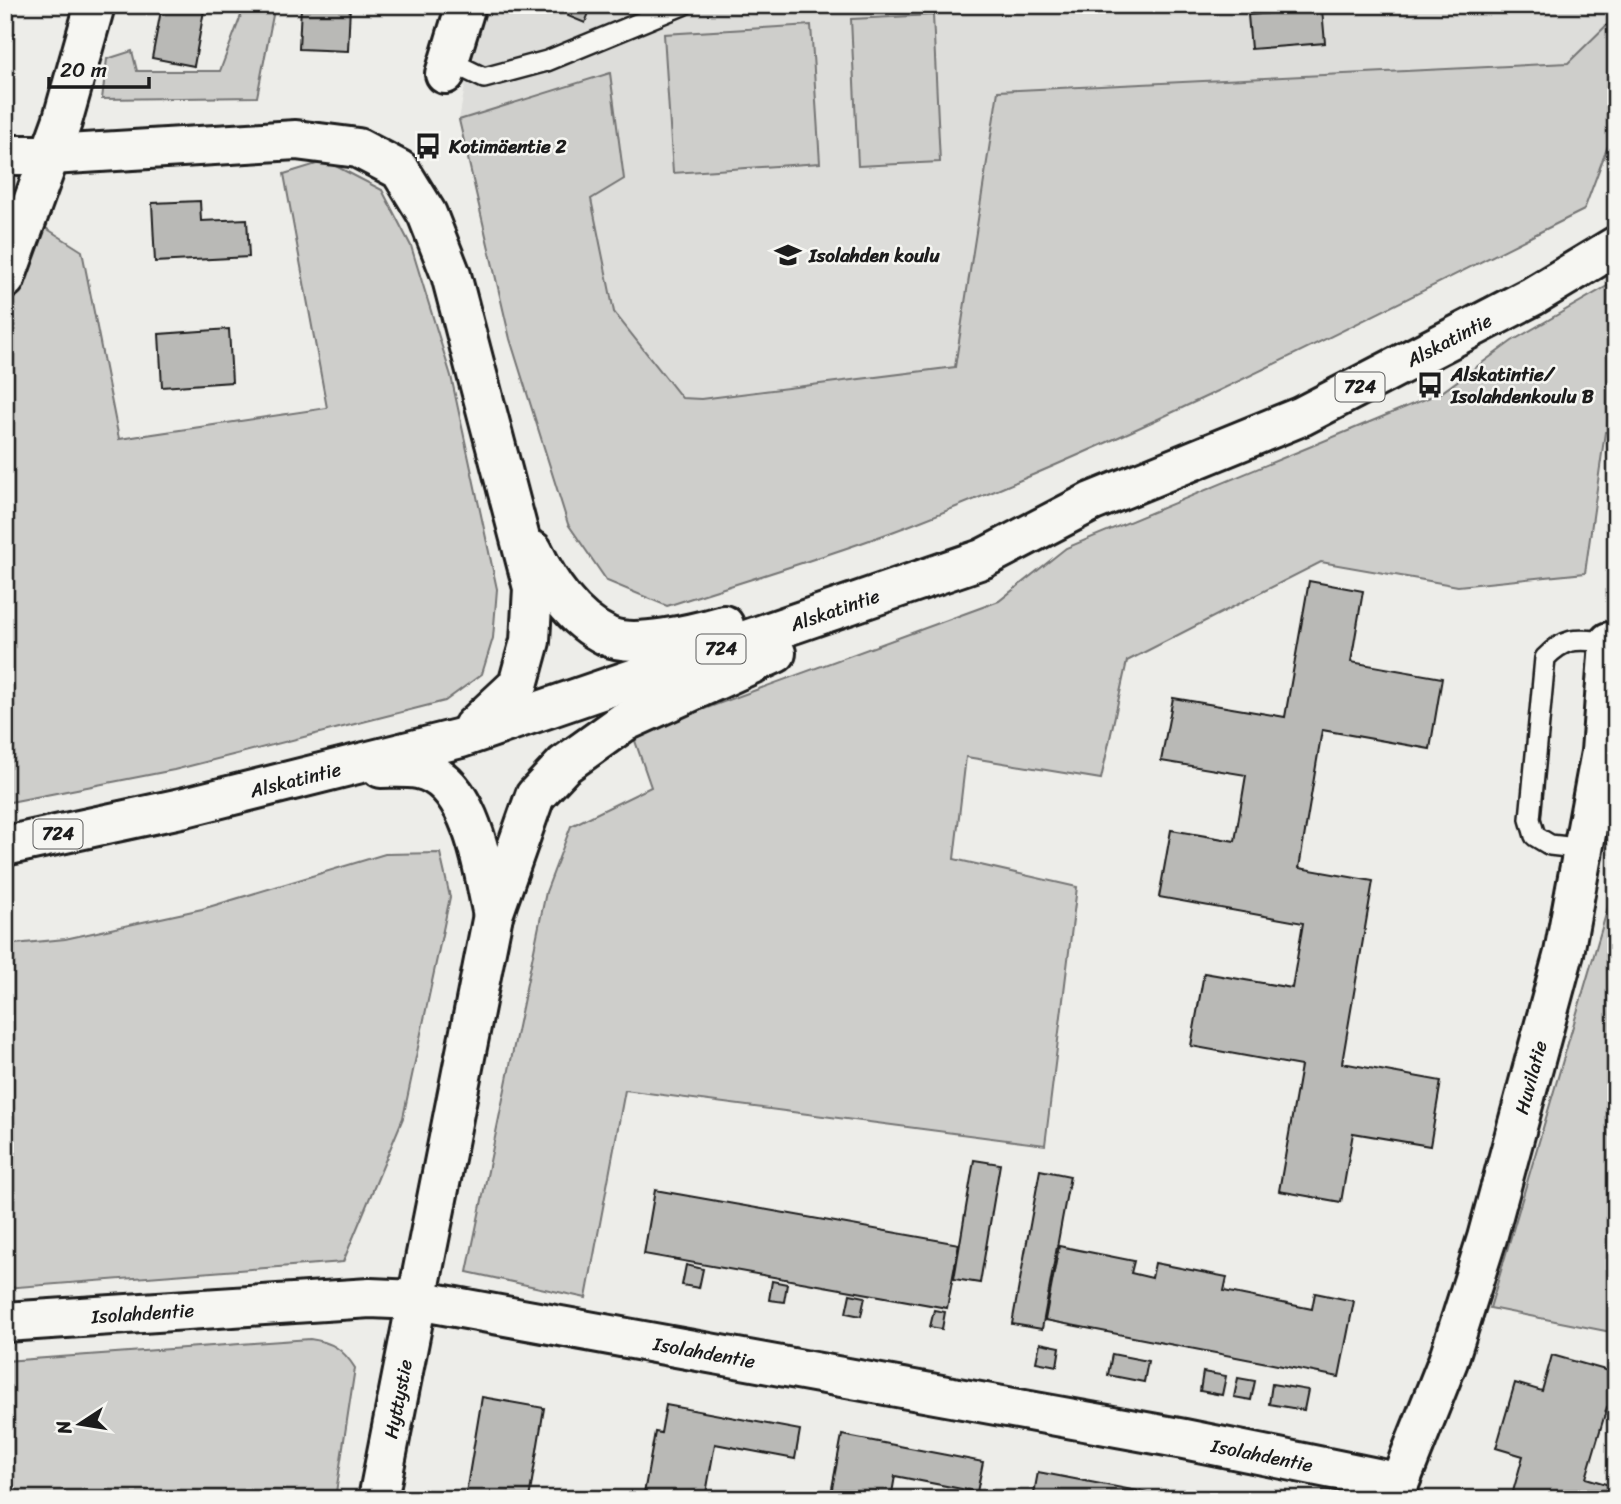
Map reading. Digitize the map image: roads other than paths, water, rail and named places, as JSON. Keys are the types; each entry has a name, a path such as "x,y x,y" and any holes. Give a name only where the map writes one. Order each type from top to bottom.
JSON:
{"main road":[{"path":"5,279 51,155 95,5"},
{"path":"447,67 466,5"},
{"path":"5,155 51,155 296,140 358,148 400,170 427,214 451,275 533,588 530,641 518,685 461,738"},
{"name":"Alskatintie","path":"5,846 352,767 461,738 982,559 1091,502 1302,416 1499,315 1616,246"},
{"path":"514,514 544,575 572,609 607,637 640,640 684,636 737,622 918,558 1091,502"},
{"name":"Hyttystie","path":"378,1499 493,915 536,796 564,765 624,722 982,559"},
{"name":"Huvilatie","path":"1395,1490 1448,1361 1487,1238 1560,965 1585,849 1601,752 1609,642"},
{"path":"352,767 421,769 444,783 469,813 493,915"},
{"name":"Isolahdentie","path":"5,1322 370,1298 417,1300 1171,1437 1395,1490"}],"lane":[{"path":"447,67 484,78 547,61 683,5"},
{"path":"1585,849 1550,845 1535,836 1530,819 1545,659 1558,645 1573,639 1609,642"}],"place":[{"name":"Kotimäentie 2","path":"428,146"},
{"name":"Isolahden koulu","path":"788,255"},
{"name":"Alskatintie/ Isolahdenkoulu B","path":"1430,385"}]}
